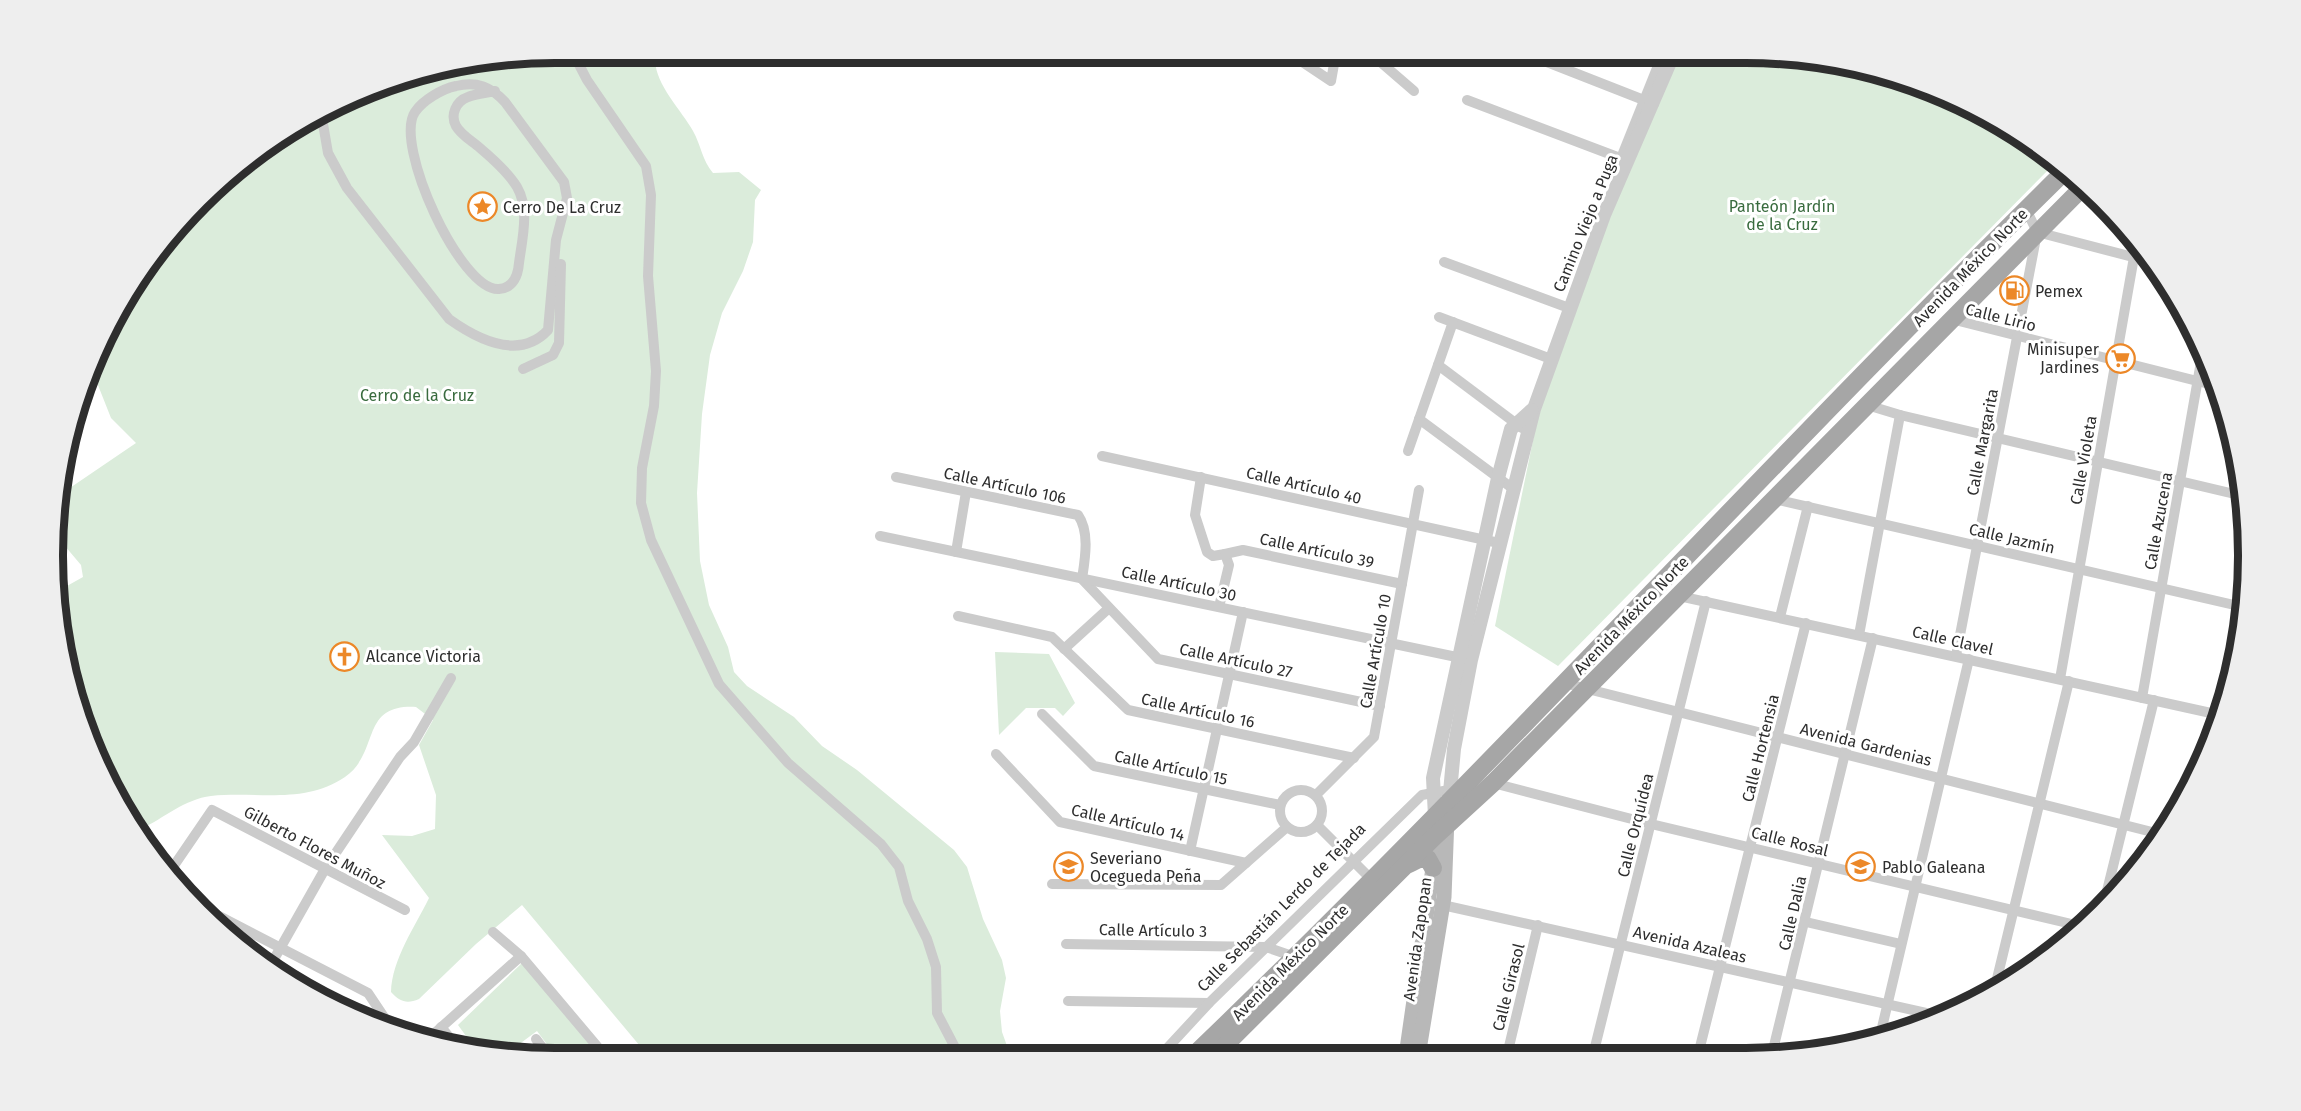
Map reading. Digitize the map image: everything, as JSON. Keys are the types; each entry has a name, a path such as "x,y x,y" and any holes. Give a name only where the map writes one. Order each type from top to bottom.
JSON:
{"main road":[{"name":"Avenida México Norte","path":"1378,885 1409,864 1438,827 1449,797 1564,683 2060,177"},
{"name":"Avenida México Norte","path":"1221,1048 1301,962 1378,885 1438,827 1493,783 2078,192"},
{"path":"1433,868 1438,827"},
{"name":"Avenida Zapopan","path":"1419,1048 1436,904 1438,827"},
{"path":"1409,864 1419,859 1428,859 1433,868"},
{"name":"Avenida Zapopan","path":"1408,1048 1436,904 1433,868"},
{"name":"Avenida México Norte","path":"1202,1048 1301,962"}],"street":[{"path":"578,63 587,80 646,166 651,195 648,276 656,370 654,406 642,468 640,503 651,540 719,684 788,764 881,844 899,867 908,901 927,939 936,968 937,1013 955,1048"},
{"path":"1305,63 1331,81 1334,63"},
{"path":"1381,63 1414,91"},
{"path":"1549,63 1649,103 1660,63"},
{"name":"Camino Viejo a Puga","path":"1522,428 1534,409 1624,160 1669,63"},
{"path":"323,122 328,153 348,188 444,312 471,335 497,345 533,342 548,330 557,245 567,198 564,182 495,92 484,86 468,83 451,87 428,99 414,113 410,127 413,155 420,182 455,252 476,279 487,287 496,289 506,287 516,277 524,223 518,188 506,172 460,132 454,118 458,104 463,99 495,92"},
{"path":"1467,100 1624,160"},
{"path":"2026,209 2037,232 2133,252"},
{"name":"Calle Margarita","path":"1956,656 2037,232"},
{"path":"523,369 553,355 560,343 562,250 557,245"},
{"name":"Calle Violeta","path":"1997,979 2040,804 2064,680 2079,569 2098,462 2137,257"},
{"path":"1444,262 1569,308"},
{"path":"1439,317 1551,359"},
{"name":"Calle Lirio","path":"1952,320 2207,383"},
{"path":"1408,451 1453,322"},
{"path":"1438,365 1522,428"},
{"name":"Calle Azucena","path":"2142,698 2200,366"},
{"path":"1867,405 1900,416 2234,494"},
{"path":"1859,635 1900,416"},
{"path":"1419,419 1512,488"},
{"path":"1449,797 1465,659 1483,540 1511,429 1522,428"},
{"path":"1438,827 1433,778 1499,543 1512,488 1522,428"},
{"name":"Calle Artículo 40","path":"1102,456 1499,543"},
{"name":"Calle Artículo 106","path":"896,477 1078,515 1083,522 1086,553 1082,579"},
{"path":"1200,477 1195,515 1207,552 1213,556 1225,554 1229,565 1219,607"},
{"name":"Calle Artículo 10","path":"1316,795 1374,737 1419,490"},
{"path":"957,552 966,492"},
{"name":"Calle Jazmín","path":"1774,499 2235,605"},
{"path":"1780,617 1808,506"},
{"name":"Calle Artículo 30","path":"880,536 1465,659"},
{"name":"Calle Artículo 39","path":"1225,554 1243,550 1402,584"},
{"name":"Calle Artículo 27","path":"1082,579 1158,659 1380,706"},
{"name":"Calle Clavel","path":"1679,596 2212,713"},
{"name":"Calle Orquídea","path":"1595,1048 1706,601"},
{"path":"1064,649 1109,608"},
{"path":"1190,851 1243,612"},
{"name":"Calle Artículo 16","path":"957,616 1052,637 1128,710 1354,758"},
{"name":"Calle Hortensia","path":"1700,1048 1806,623"},
{"name":"Calle Dalia","path":"1774,1047 1792,982 1873,638"},
{"path":"1882,1028 1970,659"},
{"path":"273,959 325,869 400,757 414,742 451,678"},
{"name":"Avenida Gardenias","path":"1564,683 2153,832"},
{"path":"2107,890 2154,700"},
{"name":"Calle Artículo 15","path":"1042,714 1094,766 1280,805"},
{"name":"Calle Artículo 14","path":"996,754 1060,822 1246,863"},
{"name":"Calle Rosal","path":"1493,783 1651,824 2072,924"},
{"path":"1303,789 1316,795 1322,813 1317,825 1302,832 1287,827 1280,817 1280,805 1283,798 1295,790 1303,789"},
{"name":"Calle Sebastián Lerdo de Tejada","path":"1167,1048 1209,1003 1422,795 1434,791 1449,797"},
{"name":"Gilberto Flores Muñoz","path":"174,866 212,810 405,910"},
{"path":"1317,825 1378,885"},
{"path":"1052,884 1221,885 1287,827"},
{"name":"Avenida Azaleas","path":"1436,904 1928,1013"},
{"path":"221,917 368,993 384,1017"},
{"path":"1806,922 1901,944"},
{"name":"Calle Girasol","path":"1509,1048 1538,925"},
{"path":"494,932 520,956 598,1048"},
{"name":"Calle Artículo 3","path":"1066,944 1266,947 1301,962"},
{"path":"435,1033 520,956"},
{"path":"1068,1001 1209,1003"},
{"path":"441,1027 449,1036"},
{"path":"536,1039 542,1048"}],"green space":[{"name":"Cerro de la Cruz","path":"655,63 662,84 693,131 706,163 713,173 739,172 761,190 755,200 753,242 743,271 722,313 710,355 702,414 697,493 700,561 709,605 728,647 734,672 747,686 794,717 822,746 857,770 954,850 967,867 983,919 1002,960 1006,978 1000,1011 1002,1032 1008,1048 642,1048 522,905 476,944 419,999 407,1002 397,998 391,992 395,967 429,898 382,835 412,836 435,829 436,795 419,745 433,720 416,707 398,708 386,713 378,721 356,767 345,777 329,786 296,794 228,795 201,798 183,805 145,827 114,773 89,714 72,652 64,588 83,577 81,565 63,544 67,490 136,443 111,418 96,379 129,309 165,256 207,207 231,185 282,146 309,129 367,100 459,72 523,64"},
{"name":"Panteón Jardín de la Cruz","path":"1675,63 1778,64 1842,72 1873,80 1934,100 1963,114 2019,146 2049,169 1558,666 1495,626 1539,411 1609,219"},
{"path":"995,652 1049,654 1075,703 1063,716 1055,708 1026,708 999,735"},
{"path":"522,963 593,1048 549,1048 537,1031 516,1046 469,1041 458,1025"}],"place":[{"name":"Cerro De La Cruz","path":"482,207"},
{"name":"Pemex","path":"2014,291"},
{"name":"Minisuper Jardines","path":"2120,358"},
{"name":"Alcance Victoria","path":"345,656"},
{"name":"Severiano Ocegueda Peña","path":"1069,867"},
{"name":"Pablo Galeana","path":"1861,867"}]}
